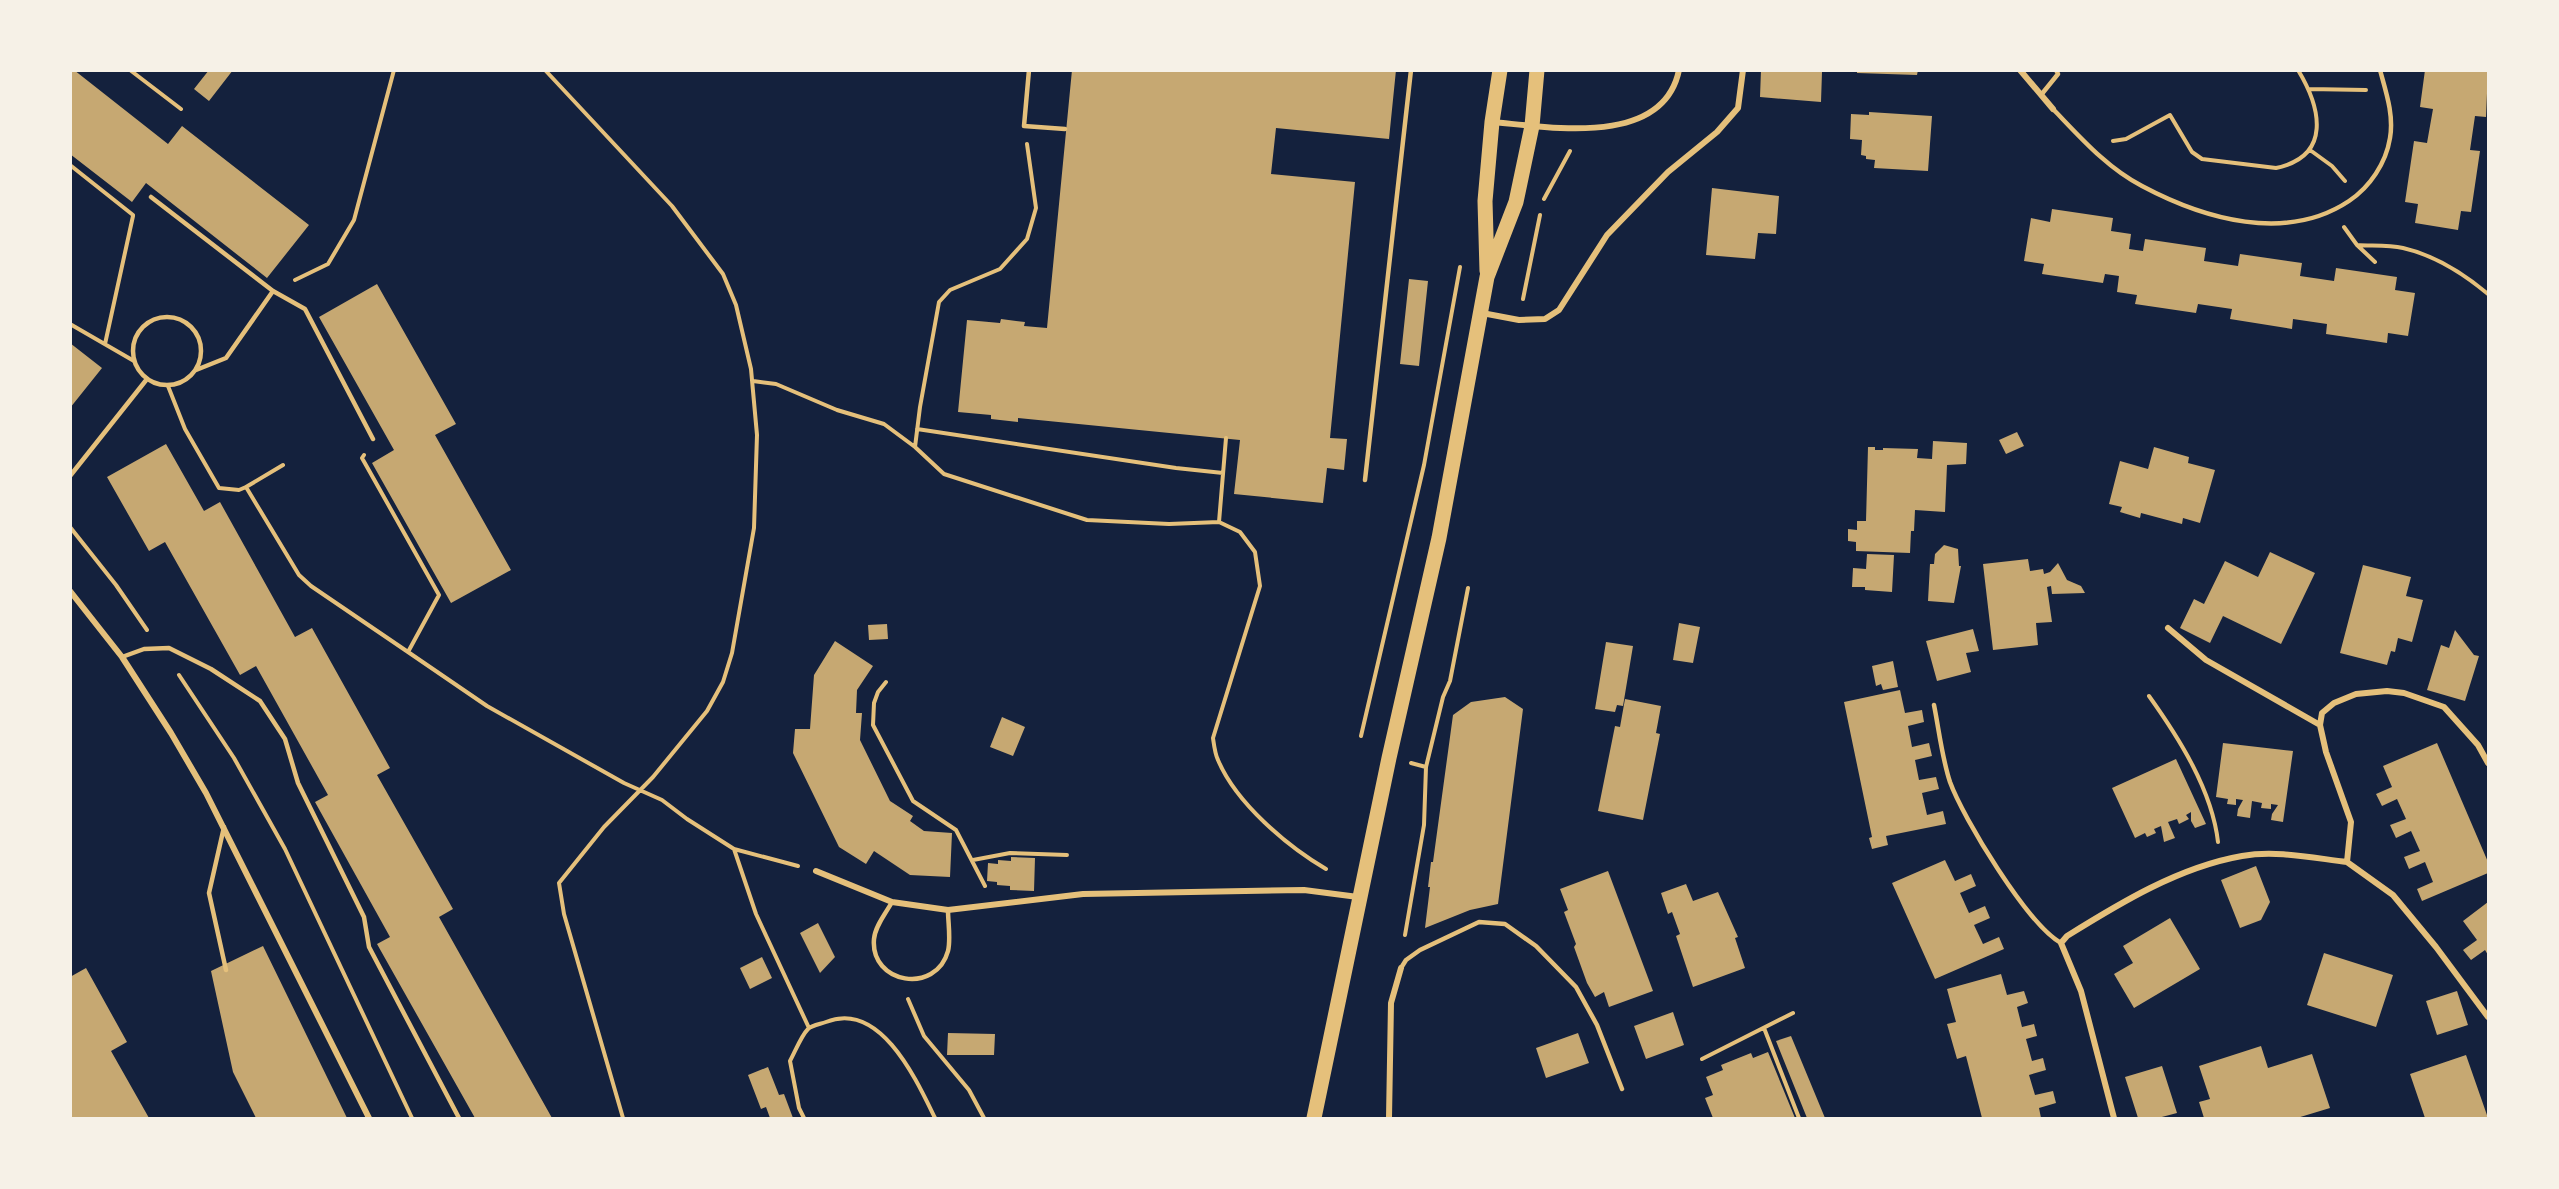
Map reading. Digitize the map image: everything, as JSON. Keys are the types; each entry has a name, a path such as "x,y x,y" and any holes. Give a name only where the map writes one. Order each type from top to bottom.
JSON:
{"main road":[{"path":"1487,277 1485,201 1492,122 1500,70"},
{"path":"1314,1119 1359,898 1439,538 1462,422 1479,313 1487,277 1516,202 1532,126 1537,70"}],"street":[{"path":"1492,122 1577,129 1622,125 1641,118 1663,103 1679,70"},
{"path":"1479,313 1519,320 1545,319 1559,310 1607,235 1668,172 1717,132 1738,108 1743,70"},
{"path":"2020,70 2053,109"},
{"path":"70,591 122,657 171,733 224,827 369,1119"},
{"path":"2168,628 2206,660 2320,724"},
{"path":"2347,862 2351,822 2326,752 2320,724 2322,713 2334,704 2356,694 2386,691 2404,693 2444,706 2478,745 2488,763"},
{"path":"2114,1119 2081,990 2061,943 2067,936 2112,908 2181,874 2220,861 2244,855 2286,855 2347,862 2393,895 2436,947 2488,1017"},
{"path":"816,871 892,902 948,910 1035,897 1083,894 1304,890 1359,898"},
{"path":"1389,1119 1391,1003 1401,968"}],"lane":[{"path":"1029,70 1024,126 1065,129"},
{"path":"1365,480 1411,70"},
{"path":"2041,95 2058,74 2056,70"},
{"path":"2053,109 2089,147 2141,186 2194,208 2229,219 2277,225 2312,219 2335,210 2356,196 2379,169 2390,138 2390,109 2380,70"},
{"path":"151,196 273,291 305,309 372,439"},
{"path":"196,371 200,361 200,339 186,322 175,317 151,320 135,337 132,349 139,371 147,380 168,386 188,379 196,371 226,358 273,291"},
{"path":"70,476 147,380"},
{"path":"122,657 144,649 169,648 211,669 260,701 285,739 298,783 364,917 369,947 459,1119"},
{"path":"1934,705 1950,781 1970,822 2025,909 2050,937 2061,943"},
{"path":"224,827 209,893 226,970"},
{"path":"892,902 877,927 874,939 875,951 880,963 888,972 899,978 912,980 924,978 935,972 943,962 948,951 948,910"},
{"path":"1401,968 1406,960 1420,950 1479,922 1505,924 1536,946 1576,987 1597,1025 1622,1089"}],"path":[{"path":"130,70 181,110"},
{"path":"273,291 328,264 354,220 394,70"},
{"path":"545,70 672,206 723,274 736,305 753,381 757,435 754,528 732,653 723,682 707,711 653,777 604,827 559,883 564,914 623,1119"},
{"path":"2089,147 2126,139 2170,116 2192,152 2202,159 2276,168 2300,159 2310,150 2314,141 2316,108 2309,89 2298,70"},
{"path":"2309,89 2385,90"},
{"path":"915,447 939,302 950,290 1000,269 1027,239 1036,208 1024,126"},
{"path":"2310,150 2340,173 2356,196"},
{"path":"1543,201 1570,151"},
{"path":"70,165 133,216"},
{"path":"105,344 133,216 151,196"},
{"path":"2335,210 2357,244 2375,262"},
{"path":"1519,320 1541,212"},
{"path":"2357,244 2402,248 2427,256 2470,279 2488,294"},
{"path":"1361,736 1424,465 1460,266"},
{"path":"70,324 134,361"},
{"path":"753,381 776,384 828,407 884,424 915,447 944,474 1088,520 1219,522 1240,532 1255,552 1260,586 1213,738 1217,758 1230,783 1255,811 1307,858 1326,869"},
{"path":"168,386 185,429 219,488 239,490 283,465"},
{"path":"917,429 1223,473"},
{"path":"1219,522 1226,438"},
{"path":"372,439 362,458 439,596 408,652"},
{"path":"246,487 300,575 311,586 487,706 639,790 662,800 734,849 816,871"},
{"path":"70,527 116,585 222,737 285,849 412,1119"},
{"path":"1401,968 1410,896 1424,825 1426,767 1443,697 1450,681 1468,588"},
{"path":"886,682 874,703 873,725 914,801 956,830 984,882 987,905"},
{"path":"2149,696 2175,733 2198,778 2216,823 2220,861"},
{"path":"734,849 756,915 809,1028"},
{"path":"973,860 1010,853 1067,855"},
{"path":"899,978 924,1036 969,1090 984,1119"},
{"path":"1702,1059 1793,1013"},
{"path":"804,1119 799,1108 790,1061 809,1028 840,1016 863,1021 884,1037 911,1070 935,1119"},
{"path":"1764,1028 1799,1119"}],"building":[{"path":"70,70 74,70 168,144 182,126 309,225 267,278 146,183 132,202 70,154"},
{"path":"209,70 233,70 209,101 194,89"},
{"path":"1072,70 1396,70 1389,139 1276,128 1271,174 1355,182 1330,438 1347,439 1344,470 1327,468 1323,503 1234,494 1240,440 1018,418 1018,422 991,419 991,415 958,412 967,320 1000,323 1001,319 1025,322 1024,326 1047,328"},
{"path":"1761,70 1822,72 1821,102 1760,97"},
{"path":"1857,70 1918,70 1917,75 1857,73"},
{"path":"2425,70 2488,70 2486,117 2475,116 2470,150 2480,151 2471,212 2461,211 2458,230 2415,223 2418,204 2405,202 2414,141 2427,143 2433,109 2420,107"},
{"path":"1869,112 1932,116 1928,171 1874,168 1875,160 1866,159 1866,156 1861,155 1862,140 1850,139 1851,114 1869,115"},
{"path":"1712,188 1779,196 1776,234 1758,233 1755,259 1706,255"},
{"path":"2052,209 2113,218 2111,231 2131,234 2129,249 2143,251 2145,239 2206,248 2204,261 2238,266 2240,254 2302,263 2300,276 2334,281 2336,268 2397,277 2395,290 2415,293 2408,336 2388,333 2387,343 2326,334 2327,324 2293,319 2292,329 2230,319 2232,309 2198,304 2196,313 2135,304 2137,295 2117,292 2119,276 2105,274 2103,283 2042,274 2044,264 2024,261 2031,218 2050,222"},
{"path":"1409,279 1428,281 1419,366 1400,364"},
{"path":"377,284 456,424 435,435 511,570 451,603 372,463 394,450 319,317"},
{"path":"70,343 102,368 70,408"},
{"path":"2017,432 2024,446 2006,454 1999,440"},
{"path":"1933,441 1967,443 1966,464 1947,465 1945,512 1915,510 1910,553 1856,551 1856,542 1848,541 1848,529 1857,530 1857,521 1866,521 1868,447 1875,447 1875,450 1883,450 1883,448 1918,449 1917,458 1932,459"},
{"path":"166,444 204,511 220,502 295,637 312,628 390,768 377,775 453,909 439,917 552,1118 475,1118 377,944 390,937 315,802 328,795 256,666 240,675 165,542 149,551 107,477"},
{"path":"2154,447 2189,457 2188,463 2215,470 2200,523 2183,518 2182,524 2141,513 2140,518 2120,512 2122,507 2109,504 2120,461 2148,469"},
{"path":"1944,545 1958,549 1959,566 1961,566 1954,603 1928,601 1930,564 1934,564 1935,554"},
{"path":"2270,552 2315,573 2281,644 2223,616 2210,643 2180,628 2194,599 2204,604 2225,561 2258,577"},
{"path":"1867,554 1894,555 1892,592 1852,587 1853,568 1866,569"},
{"path":"2028,559 2030,571 2043,569 2044,574 2050,572 2058,563 2067,580 2081,586 2085,593 2052,594 2051,586 2047,587 2052,622 2036,623 2038,645 1993,650 1983,564"},
{"path":"2363,565 2411,577 2406,596 2423,600 2412,642 2398,638 2395,652 2391,651 2387,665 2340,653"},
{"path":"1679,623 1700,627 1693,663 1673,660"},
{"path":"887,624 888,639 869,640 868,625"},
{"path":"1973,629 1979,651 1966,653 1971,672 1937,681 1926,641"},
{"path":"2455,630 2474,655 2479,656 2465,701 2427,690 2441,645 2449,648"},
{"path":"835,641 873,666 857,690 856,713 862,713 860,740 890,801 913,816 910,821 924,831 952,833 950,877 910,875 874,851 866,864 839,847 793,753 795,729 810,729 814,675"},
{"path":"1606,642 1633,646 1623,706 1617,705 1615,712 1595,709"},
{"path":"1893,661 1898,687 1883,690 1881,684 1876,686 1872,666"},
{"path":"1900,690 1905,713 1922,710 1924,722 1908,726 1912,747 1929,743 1932,756 1915,760 1919,780 1936,777 1939,789 1922,793 1927,815 1943,811 1946,824 1886,836 1888,845 1872,849 1869,838 1872,837 1844,702"},
{"path":"1505,697 1523,709 1498,904 1470,910 1425,928 1431,862 1433,862 1453,715 1471,702"},
{"path":"1625,699 1661,706 1656,733 1660,734 1643,820 1598,811 1615,726 1620,727"},
{"path":"1002,717 1025,727 1013,756 990,747"},
{"path":"2223,743 2293,751 2283,822 2271,820 2278,805 2271,804 2271,809 2261,808 2262,803 2252,801 2250,818 2237,816 2243,800 2236,799 2236,805 2227,804 2228,799 2216,797"},
{"path":"2437,743 2488,862 2488,873 2422,901 2417,889 2433,882 2425,862 2409,869 2404,857 2420,851 2411,831 2396,838 2390,825 2406,819 2397,799 2382,806 2376,794 2392,787 2383,766"},
{"path":"2176,759 2206,824 2195,828 2191,821 2191,812 2186,815 2189,819 2179,824 2177,819 2168,822 2175,838 2164,842 2161,826 2154,829 2156,833 2147,837 2145,833 2135,838 2112,788"},
{"path":"1011,857 1035,858 1034,891 1010,890 1010,886 987,881 988,863 998,864 998,860 1011,861"},
{"path":"1945,860 1955,881 1971,874 1976,886 1960,893 1969,913 1985,906 1990,918 1974,925 1983,944 1999,937 2004,949 1935,979 1892,883"},
{"path":"2256,866 2270,902 2261,920 2240,928 2221,880"},
{"path":"1608,871 1653,991 1609,1007 1604,992 1595,997 1587,983 1574,947 1576,944 1564,912 1568,910 1560,889"},
{"path":"1686,884 1693,901 1718,892 1738,937 1735,938 1745,968 1693,987 1676,936 1680,934 1672,912 1668,914 1661,893"},
{"path":"2488,902 2488,955 2485,950 2471,960 2463,950 2477,940 2463,921"},
{"path":"2170,918 2200,969 2134,1008 2114,974 2133,963 2123,946"},
{"path":"818,923 835,957 820,973 800,933"},
{"path":"263,946 347,1118 256,1118 233,1072 211,971"},
{"path":"2324,953 2393,975 2376,1027 2307,1005"},
{"path":"762,957 772,978 750,989 740,968"},
{"path":"86,968 127,1042 111,1051 149,1118 72,1118 70,1116 70,977"},
{"path":"2001,974 2007,995 2024,991 2028,1003 2017,1007 2022,1027 2034,1024 2037,1036 2026,1039 2032,1061 2043,1058 2046,1070 2029,1075 2035,1095 2053,1091 2056,1103 2039,1108 2041,1118 1982,1118 1966,1056 1957,1059 1947,1024 1956,1022 1947,989"},
{"path":"2457,991 2468,1025 2437,1035 2426,1001"},
{"path":"1673,1012 1684,1045 1646,1059 1634,1026"},
{"path":"948,1033 995,1034 994,1055 947,1055"},
{"path":"1578,1033 1589,1063 1546,1078 1536,1048"},
{"path":"1791,1036 1825,1118 1807,1118 1776,1041"},
{"path":"2261,1046 2268,1068 2312,1054 2330,1108 2297,1118 2204,1118 2199,1102 2210,1099 2199,1066"},
{"path":"1768,1052 1795,1118 1713,1118 1705,1098 1713,1095 1706,1077 1723,1070 1721,1065 1751,1053 1753,1058"},
{"path":"2466,1055 2488,1118 2425,1118 2410,1074"},
{"path":"2162,1066 2177,1113 2158,1118 2138,1118 2125,1077"},
{"path":"768,1067 779,1095 784,1094 793,1118 770,1118 766,1107 761,1109 748,1075"}]}
